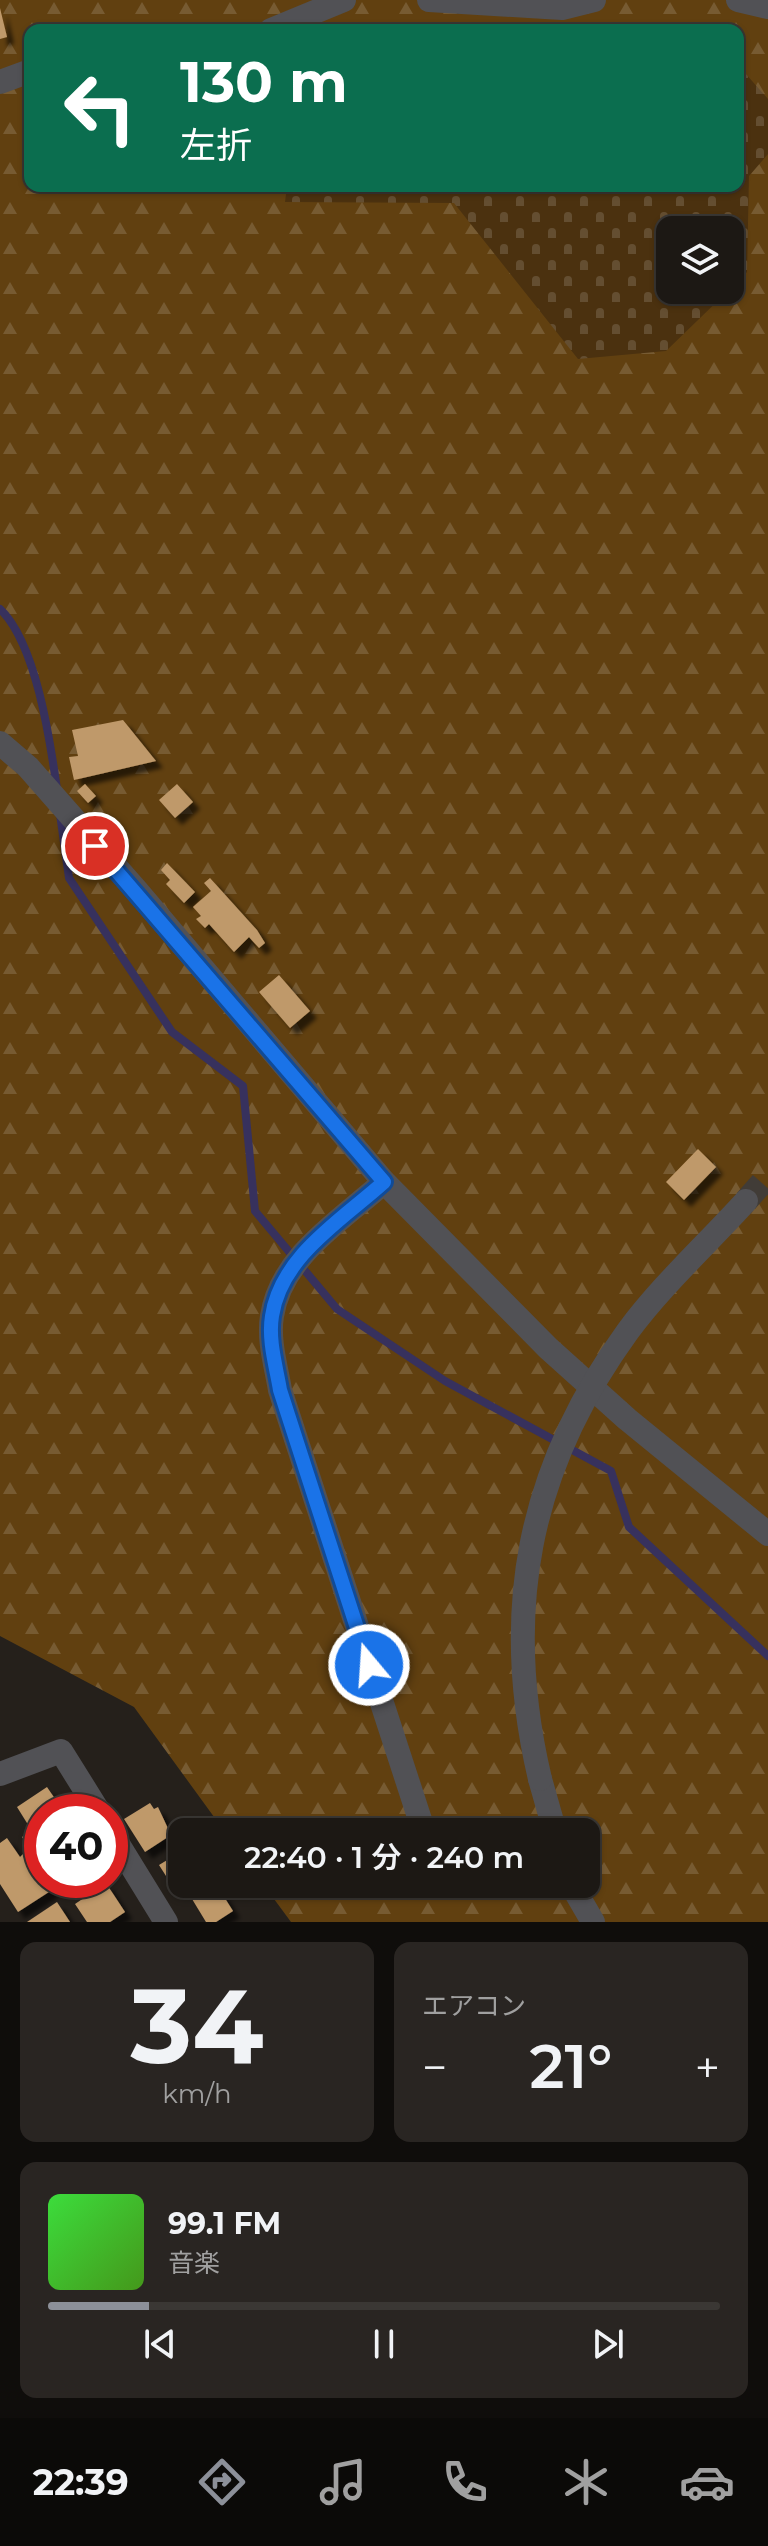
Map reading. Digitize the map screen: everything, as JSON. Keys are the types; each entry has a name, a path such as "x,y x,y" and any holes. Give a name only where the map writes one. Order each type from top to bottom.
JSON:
{"street":[{"path":"286,24 344,0"},
{"path":"429,0 562,8 594,0"},
{"path":"738,0 768,7"},
{"path":"0,82 24,73"},
{"path":"0,743 28,767 384,1182 548,1348 627,1419 768,1534"},
{"path":"384,1182 289,1267 272,1315 272,1344 280,1390 419,1818"},
{"path":"551,1818 526,1718 522,1666 529,1548 546,1486 564,1436 583,1399 629,1329 746,1201"},
{"path":"0,1774 61,1751 88,1794"},
{"path":"128,1860 166,1922"},
{"path":"579,1898 593,1922"}],"green space":[{"path":"0,0 768,0 768,1922 291,1922 273,1898 600,1898 600,1818 215,1818 134,1707 0,1636"},
{"path":"744,72 768,99 768,154 749,176 747,272 744,275 744,216 656,216 656,304 715,304 666,351 578,359 454,203 285,202 286,192 744,192"}],"building":[{"path":"0,8 7,37 0,39"},
{"path":"123,720 156,761 74,780 69,757 78,756 72,730"},
{"path":"85,784 96,796 88,803 77,791"},
{"path":"177,784 193,802 175,818 159,800"},
{"path":"167,863 195,892 184,903 166,884 170,880 161,870"},
{"path":"210,878 257,930 265,943 259,948 249,937 234,952 209,924 205,928 196,919 201,916 193,907 211,891 204,883"},
{"path":"279,975 310,1011 290,1028 259,992"},
{"path":"698,1149 716,1167 684,1200 666,1182"},
{"path":"47,1787 52,1794 36,1794"},
{"path":"24,1802 24,1818 17,1807"},
{"path":"150,1803 154,1809 158,1807 168,1829 168,1837 145,1852 128,1825 128,1817"},
{"path":"7,1838 20,1857 24,1855 24,1898 40,1898 18,1912 0,1884 0,1843"},
{"path":"168,1860 168,1879 159,1865"},
{"path":"84,1898 116,1898 125,1912 110,1922 87,1922 75,1904"},
{"path":"191,1898 225,1898 233,1911 216,1922 206,1922"},
{"path":"57,1902 70,1922 27,1922"}],"waterway":[{"path":"0,609 12,624 32,668 45,719 57,789"},
{"path":"60,814 69,878 172,1032 243,1086 255,1211 337,1309 445,1381 611,1471 629,1527 768,1656"}],"tunnel":[{"path":"746,1201 768,1176"}],"route":[{"path":"95,846 137,891 384,1182 289,1267 272,1315 272,1344 280,1390 369,1665"}]}
